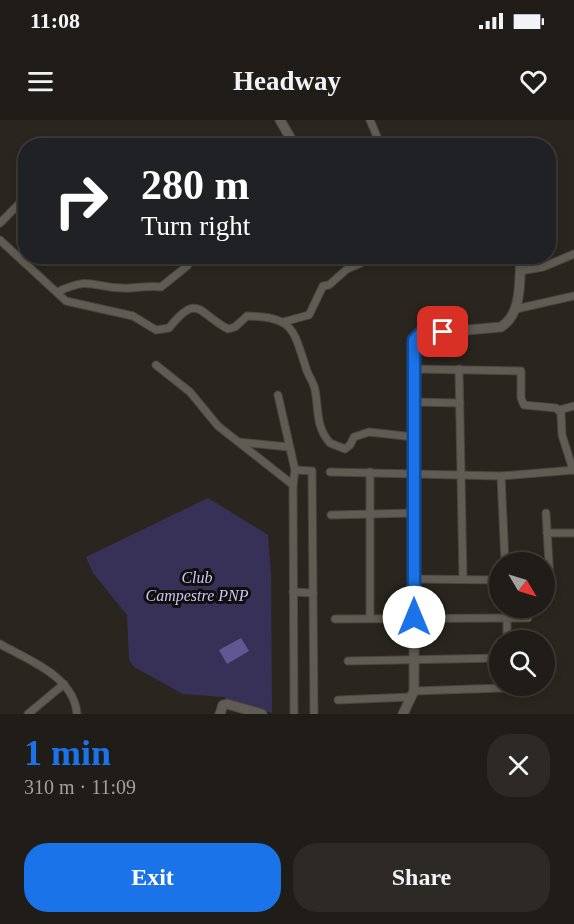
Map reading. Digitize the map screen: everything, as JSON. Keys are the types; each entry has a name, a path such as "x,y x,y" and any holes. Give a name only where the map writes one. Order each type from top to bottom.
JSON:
{"street":[{"path":"280,120 290,138"},
{"path":"370,120 378,138"},
{"path":"0,223 18,204"},
{"path":"0,240 18,259"},
{"path":"556,262 574,255"},
{"path":"24,264 66,301 133,316 159,331 170,328 183,311 192,307 199,309 228,329 235,327 247,316 274,317 283,322 296,339 315,387 317,417 330,443 345,449 356,435 365,432 414,437"},
{"path":"57,292 83,282 121,288 146,285 161,287 188,264"},
{"path":"283,322 309,315 323,286 329,285 347,268 357,264"},
{"path":"403,714 413,694 414,340 420,334 501,327 510,321 516,309 520,264"},
{"path":"520,271 551,264"},
{"path":"516,309 574,296"},
{"path":"156,365 190,392 218,426 293,485"},
{"path":"414,369 521,371 521,398 524,405 559,410 574,406"},
{"path":"459,369 463,476 463,579"},
{"path":"278,394 295,470 293,485 294,714"},
{"path":"414,402 460,403"},
{"path":"330,472 501,476 574,470 562,435 559,410"},
{"path":"239,442 290,447"},
{"path":"295,470 312,471 314,714"},
{"path":"370,472 370,618"},
{"path":"501,476 505,552"},
{"path":"331,515 414,513"},
{"path":"546,513 546,552"},
{"path":"547,533 574,533"},
{"path":"414,579 489,580"},
{"path":"293,592 313,594"},
{"path":"335,619 489,618"},
{"path":"507,618 507,630"},
{"path":"0,644 64,684 74,700 77,714"},
{"path":"348,661 489,657"},
{"path":"28,714 64,684"},
{"path":"338,699 489,688"},
{"path":"222,710 262,714"}],"green space":[{"name":"Club Campestre PNP","path":"208,498 268,535 271,574 272,713 228,702 224,697 183,694 134,667 129,660 127,615 93,573 86,557"}],"shaded area":[{"path":"241,638 249,651 227,664 219,650"}],"route":[{"path":"414,617 414,340 420,334 443,332"}]}
